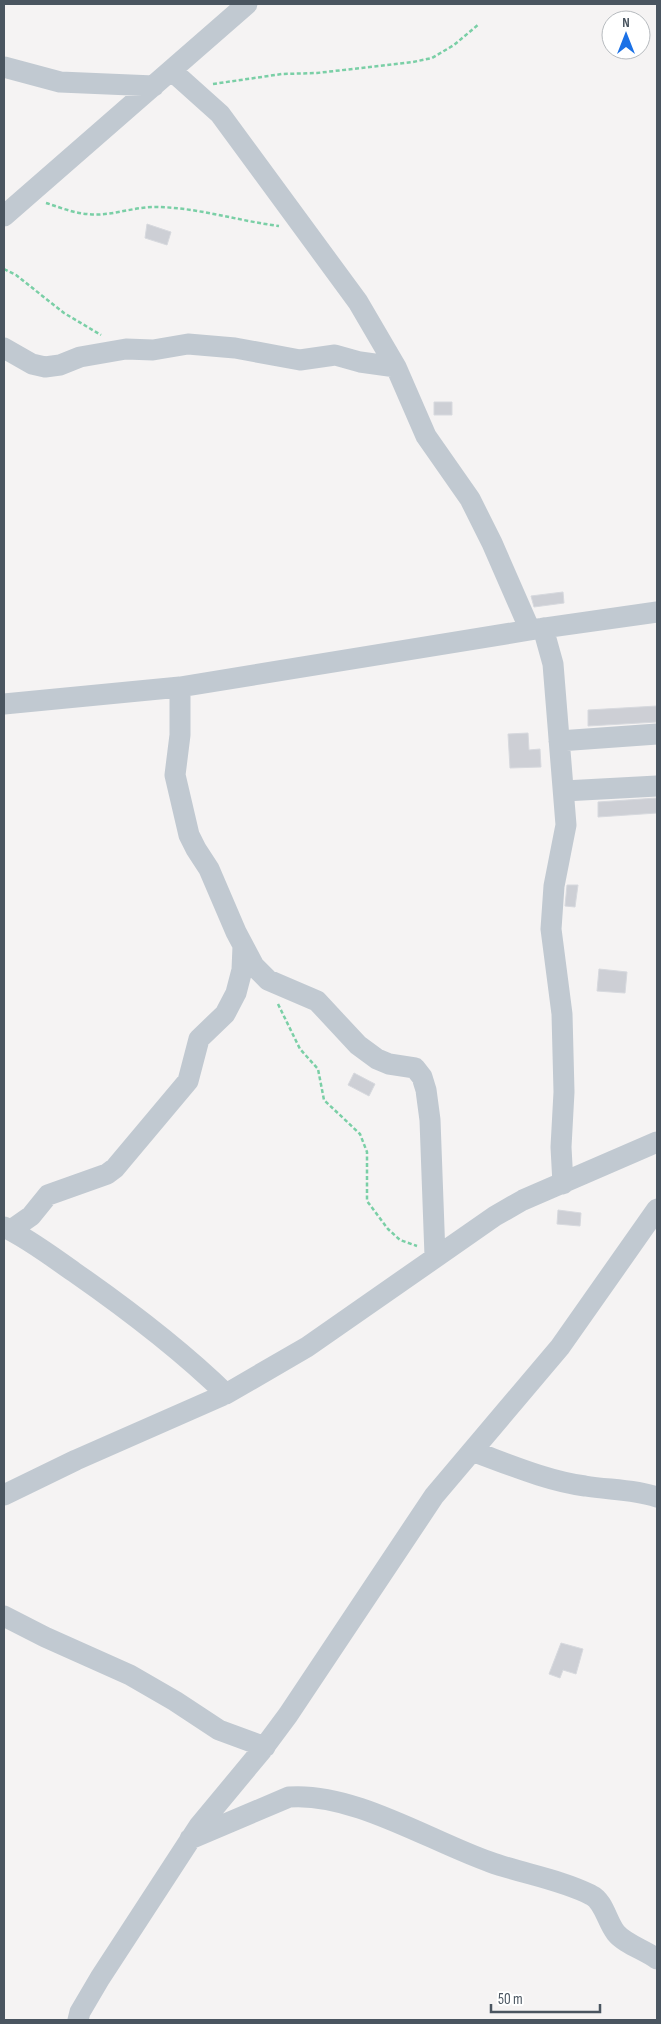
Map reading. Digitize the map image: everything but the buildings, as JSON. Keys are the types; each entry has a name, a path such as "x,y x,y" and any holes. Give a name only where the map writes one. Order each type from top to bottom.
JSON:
{"street":[{"path":"4,216 247,4"},
{"path":"4,66 60,82 154,86"},
{"path":"172,71 220,114 358,302 396,367 426,436 470,499 553,664 566,825 554,886 551,929 562,1014 564,1092 561,1147 563,1184"},
{"path":"4,348 32,364 45,367 60,365 80,357 126,349 153,350 188,344 235,348 300,360 335,355 396,367"},
{"path":"4,704 180,687 536,629 657,612"},
{"path":"180,687 180,735 175,775 189,835 216,884 243,946 254,966 268,980 317,1001 358,1045 377,1059 388,1064 414,1068 422,1077 426,1090 430,1120 435,1250"},
{"path":"559,741 657,734"},
{"path":"564,791 657,786"},
{"path":"8,1229 31,1216 48,1194 107,1174 115,1168 178,1094 192,1072 195,1049 199,1039 204,1031 225,1014 236,994 242,970 243,946"},
{"path":"4,1495 76,1460 226,1394 307,1347 435,1250 524,1200 657,1142"},
{"path":"78,2020 80,2012 100,1978 190,1839 265,1747 375,1587 434,1496 560,1347 657,1209"},
{"path":"8,1229 26,1238 104,1292 192,1361 226,1394"},
{"path":"472,1451 556,1480 586,1486 625,1489 657,1497"},
{"path":"4,1616 45,1637 130,1675 176,1701 219,1730 265,1747"},
{"path":"190,1839 289,1797 302,1796 336,1802 412,1829 505,1868 556,1881 593,1895 598,1900 616,1933 657,1959"}],"path":[{"path":"190,87 282,74 317,73 413,62 432,58 454,45 479,24"},
{"path":"26,197 85,214 104,214 141,207 159,207 303,228"},
{"path":"4,269 16,275 64,313 126,349"},
{"path":"268,980 300,1049 318,1069 324,1100 360,1134 367,1152 367,1201 374,1214 400,1240 412,1246 435,1250"}]}
